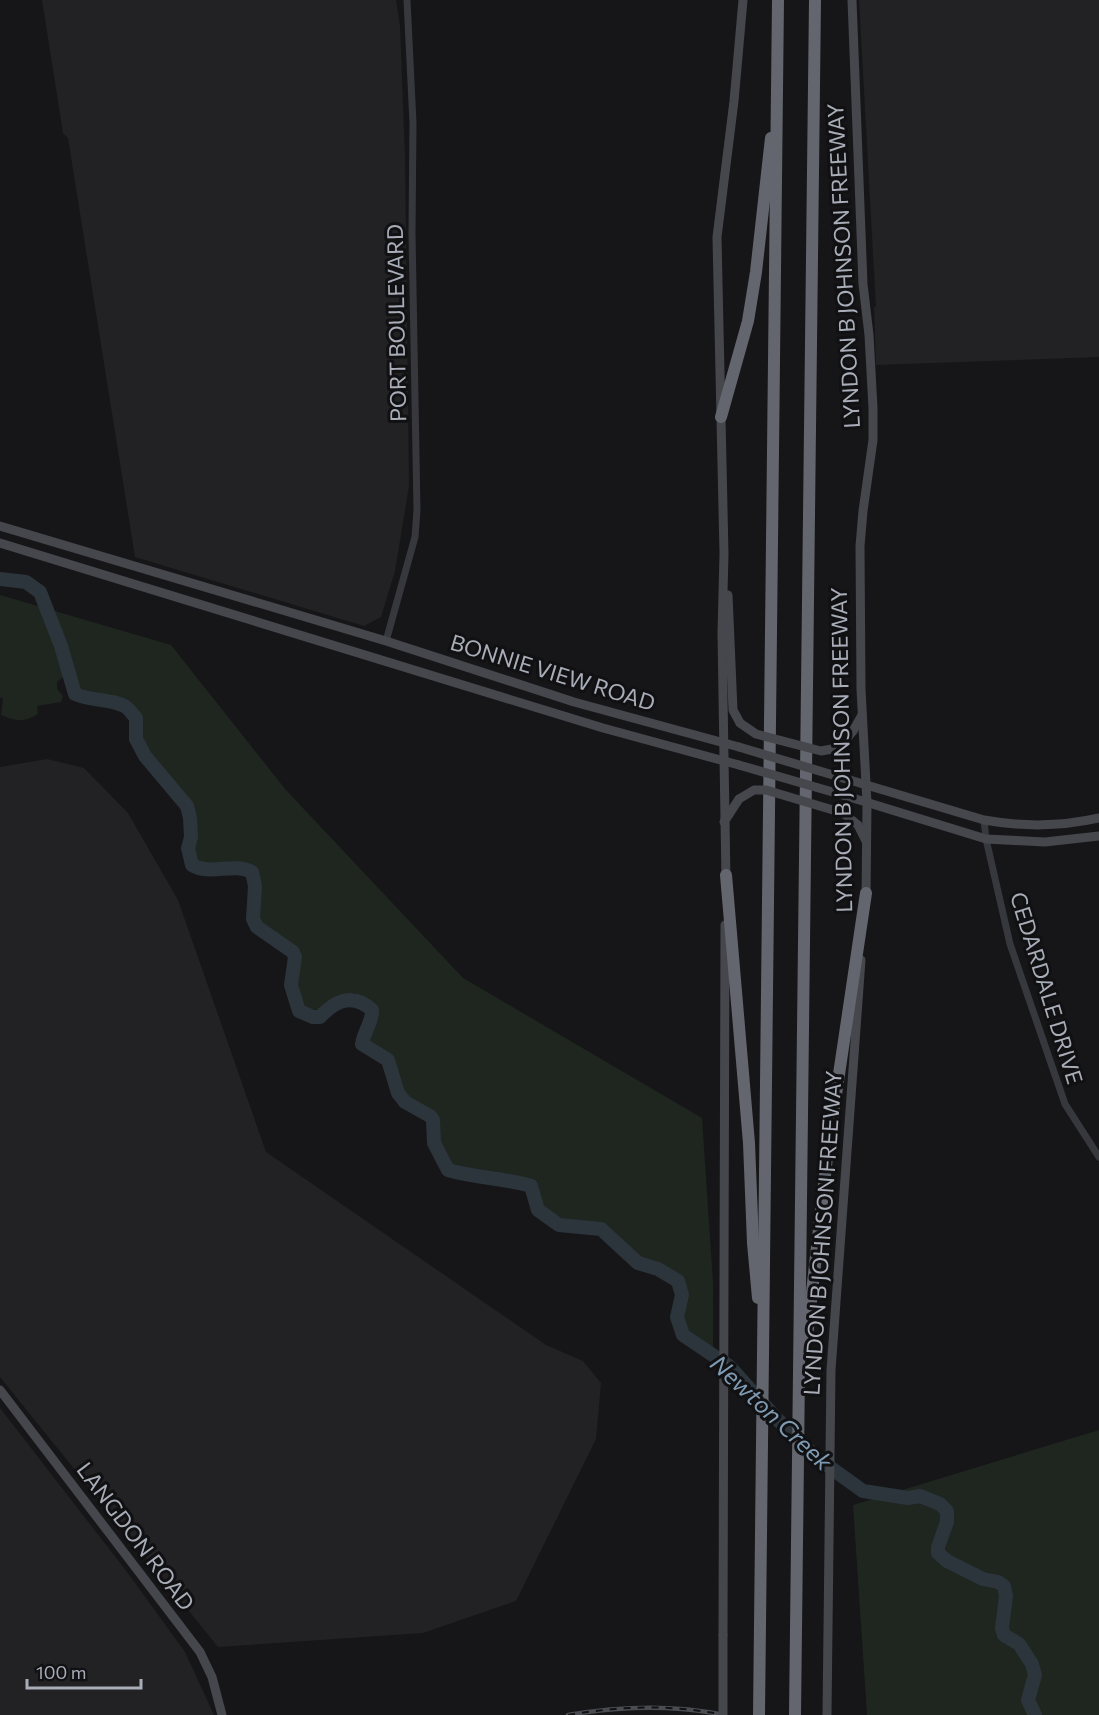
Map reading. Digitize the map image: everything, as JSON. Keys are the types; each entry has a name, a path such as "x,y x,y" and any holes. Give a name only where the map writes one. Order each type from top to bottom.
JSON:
{"highway":[{"path":"759,1715 778,0"},
{"name":"LYNDON B JOHNSON FREEWAY","path":"795,1715 815,0"},
{"path":"721,417 748,321 756,272 778,80"},
{"path":"726,875 749,1143 753,1243 764,1371"},
{"path":"799,1403 828,1148 866,893"}],"main road":[{"path":"723,1715 726,875 722,633 724,554 717,237 734,101 743,0"},
{"name":"LYNDON B JOHNSON FREEWAY","path":"827,1715 831,1370 866,893 867,803 860,546 873,440 869,335 863,284 852,0"},
{"name":"BONNIE VIEW ROAD","path":"2,526 386,641 608,711 723,742 984,820 1039,826 1099,818"},
{"name":"BONNIE VIEW ROAD","path":"0,543 603,728 723,759 986,839 1045,842 1099,836"},
{"path":"724,554 733,710 740,723 756,734 821,752 844,742 863,712"},
{"path":"380,659 386,641"},
{"path":"603,728 608,711"},
{"path":"724,822 739,799 754,790 766,790 843,813 858,825 867,843"},
{"name":"LANGDON ROAD","path":"0,1390 200,1652 212,1677 222,1715"}],"street":[{"name":"PORT BOULEVARD","path":"386,641 415,537 417,510 412,232 413,123 407,0"},
{"name":"CEDARDALE DRIVE","path":"984,820 986,839 1010,944 1065,1104 1099,1157"}],"shaded area":[{"path":"42,0 396,0 400,26 405,157 409,486 395,571 381,617 364,626 135,557 68,138 63,133"},
{"path":"859,0 1099,0 1099,357 876,365 874,307 876,307"},
{"path":"0,595 171,645 286,790 463,978 702,1118 713,1282 713,1354 686,1332 675,1327 672,1312 676,1302 674,1281 664,1266 629,1255 600,1226 572,1223 533,1203 526,1182 513,1176 485,1171 467,1174 447,1166 430,1142 432,1115 402,1096 389,1056 362,1041 360,1028 370,1010 367,1000 355,993 328,1001 319,1010 298,1007 290,978 292,948 254,916 246,914 252,886 244,863 199,866 187,857 187,816 183,805 143,757 134,741 134,730 130,719 119,702 78,695 66,675 57,682 57,689 63,696 61,702 37,706 38,714 24,720 15,720 1,715 3,699 0,697"},
{"path":"47,759 84,768 128,813 178,900 266,1152 546,1345 583,1361 601,1383 596,1439 516,1601 423,1633 218,1647 0,1377 0,767"},
{"path":"0,1408 127,1572 185,1652 214,1715 0,1715"},
{"path":"1099,1430 1099,1715 867,1715 853,1505"}],"waterway":[{"name":"Newton Creek","path":"0,579 26,582 40,592 61,646 75,694 121,704 136,718 136,739 145,756 187,806 191,837 188,848 192,865 206,869 238,868 252,872 255,886 253,919 257,927 293,952 295,957 291,985 299,1011 313,1017 320,1017 332,1006 351,1000 372,1010 362,1044 388,1060 398,1093 405,1102 433,1120 434,1143 448,1170 531,1186 538,1210 559,1225 601,1229 638,1263 658,1269 678,1281 682,1295 677,1317 683,1335 729,1366 776,1418 817,1458 863,1491 908,1498 920,1496 940,1504 947,1511 947,1522 938,1553 947,1561 983,1579 998,1582 1004,1586 1006,1596 1002,1628 1004,1635 1019,1644 1032,1664 1035,1675 1028,1700 1035,1715"}],"railway":[{"path":"568,1715 646,1708 685,1709 724,1715"}]}
